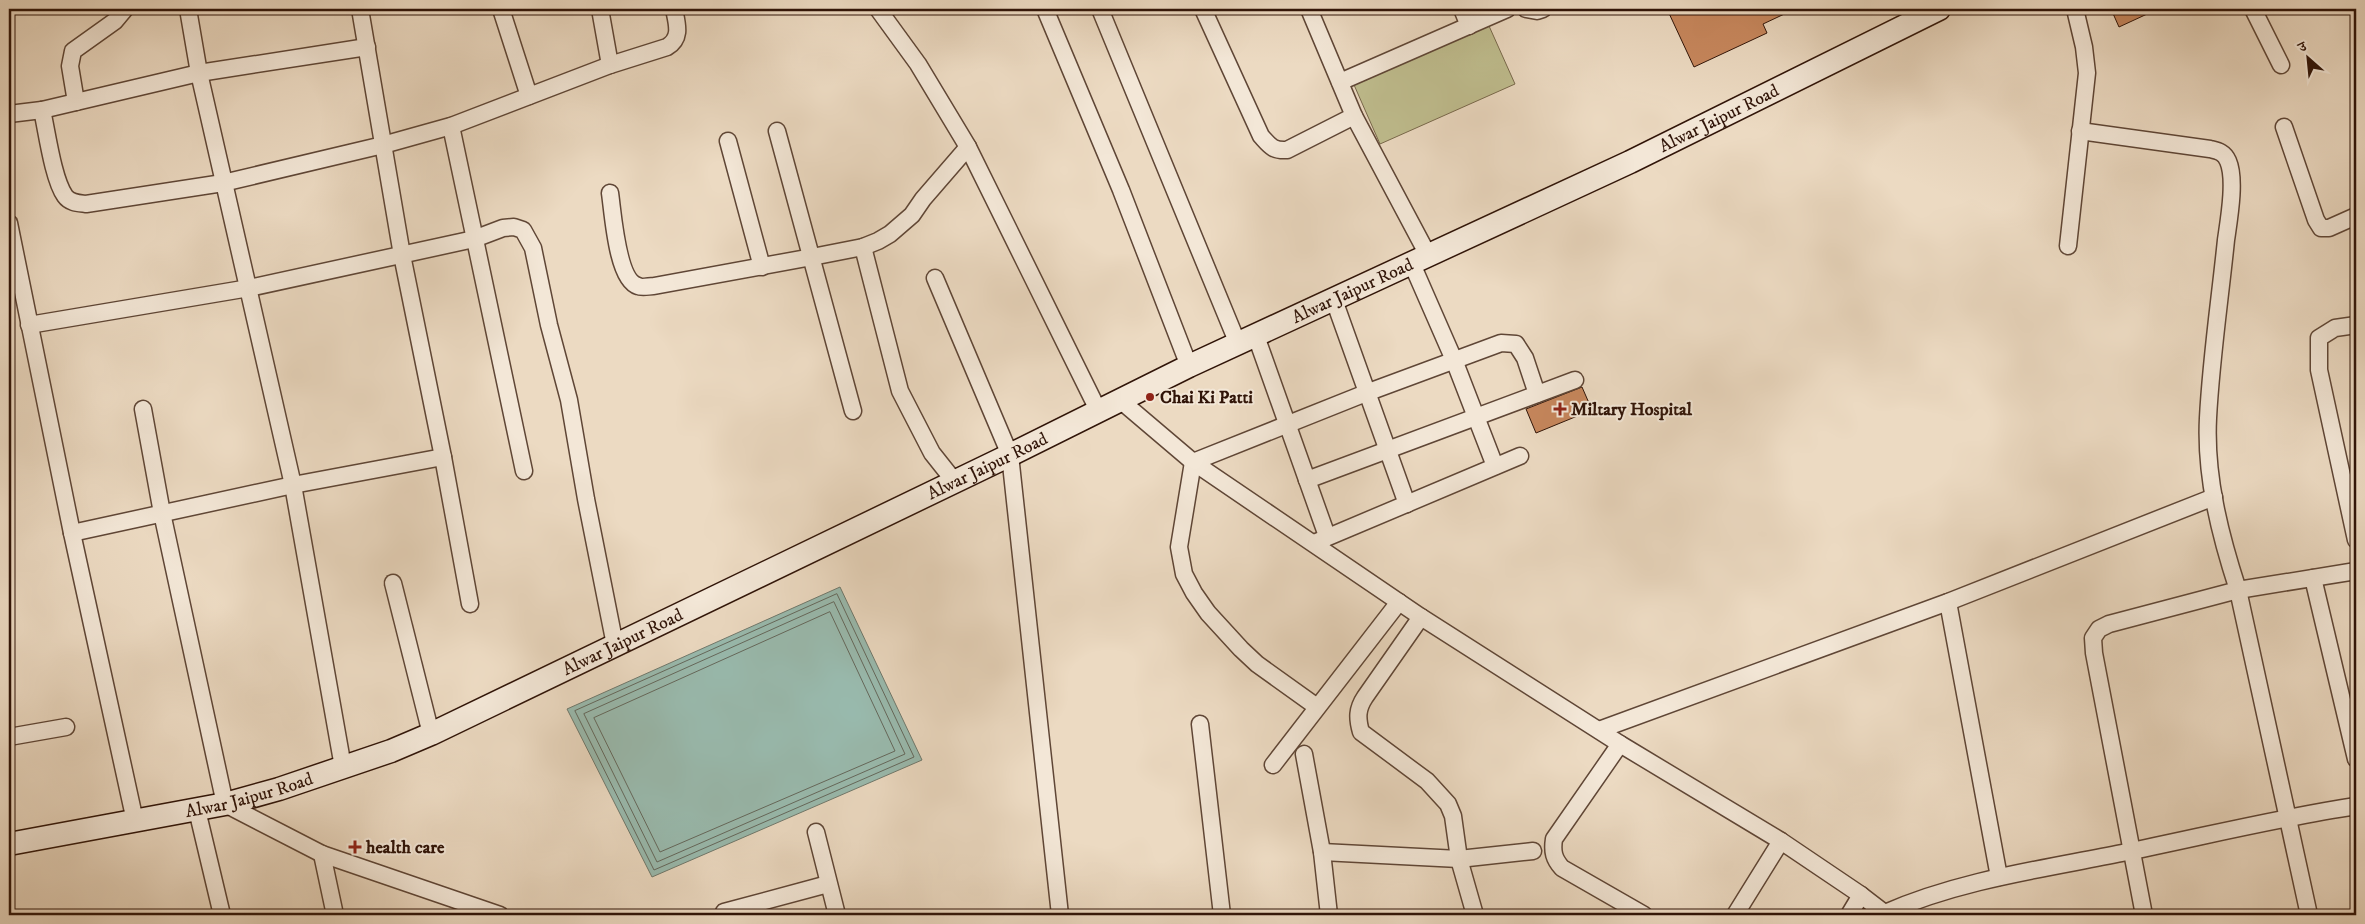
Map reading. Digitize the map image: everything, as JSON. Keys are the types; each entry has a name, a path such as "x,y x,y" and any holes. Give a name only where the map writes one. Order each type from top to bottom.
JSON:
{"main road":[{"name":"Alwar Jaipur Road","path":"9,844 225,804 343,767 431,734 1010,455 1189,366 1630,162 1936,9"}],"street":[{"path":"76,102 70,66 73,51 115,21 125,9"},
{"path":"188,9 199,73 293,485 343,767"},
{"path":"360,9 402,255 443,457 470,604"},
{"path":"502,9 530,96"},
{"path":"600,9 610,65"},
{"path":"42,110 58,182 66,197 73,202 86,204 224,183 383,145 451,126 610,65 667,47 675,42 678,36 674,9"},
{"path":"878,9 918,64 968,147 1098,410"},
{"path":"1045,9 1120,190 1189,366"},
{"path":"1100,9 1247,340 1287,425 1307,480 1321,540"},
{"path":"1203,9 1261,136 1270,147 1277,151 1287,150 1354,116"},
{"path":"1310,9 1354,116 1421,260 1454,360 1495,466"},
{"path":"1462,9 1469,26"},
{"path":"1340,82 1507,9"},
{"path":"1526,9 1537,11 1543,9"},
{"path":"2068,246 2087,73 2084,47 2075,9"},
{"path":"2253,9 2281,65"},
{"path":"9,114 42,110 199,73 367,47"},
{"path":"451,126 524,471"},
{"path":"2284,126 2320,228 2328,228 2356,216"},
{"path":"777,131 853,411"},
{"path":"2080,131 2210,149 2221,152 2228,160 2231,172 2229,214 2208,419 2208,451 2214,497 2225,550 2238,590 2309,915"},
{"path":"728,141 762,267"},
{"path":"610,193 623,269 630,281 638,287 654,286 863,247 878,241 904,223 968,147"},
{"path":"9,223 72,534 134,821"},
{"path":"30,325 249,288 474,239 503,228 514,227 523,230 533,248 549,325 570,400 586,499 615,645"},
{"path":"863,247 900,391 932,453 954,482"},
{"path":"934,278 1010,455 1060,915"},
{"path":"1334,300 1366,393 1408,504"},
{"path":"2356,325 2326,332 2319,338 2318,347 2319,370 2351,485 2356,540"},
{"path":"1193,462 1366,393 1501,343 1516,344 1525,358 1537,394"},
{"path":"1307,480 1575,380"},
{"path":"1120,400 1193,462 1321,540 1420,617 1620,744 1781,842 1861,895 1886,914 1919,898 1999,877 2287,817 2356,806"},
{"path":"143,409 162,514 225,804 322,854 500,915"},
{"path":"1321,540 1520,456"},
{"path":"72,534 293,485 443,457"},
{"path":"1193,462 1179,547 1184,574 1208,613 1241,649 1257,664 1317,708"},
{"path":"1599,730 1948,602 2214,497"},
{"path":"2144,915 2093,638 2099,629 2109,624 2238,590 2356,571"},
{"path":"2313,578 2356,759"},
{"path":"393,582 431,734"},
{"path":"1273,764 1399,602"},
{"path":"1948,602 1999,877"},
{"path":"1420,617 1360,705 1357,719 1361,732 1427,781 1448,804 1453,816 1459,859 1475,915"},
{"path":"1200,724 1222,915"},
{"path":"9,737 66,727"},
{"path":"1620,744 1554,839 1552,851 1556,861 1562,868 1644,915"},
{"path":"1304,754 1322,852 1328,915"},
{"path":"197,810 222,915"},
{"path":"816,832 837,915"},
{"path":"1735,915 1781,842"},
{"path":"1322,852 1459,859 1533,851"},
{"path":"322,854 335,915"},
{"path":"724,912 828,884"},
{"path":"1849,915 1861,895"}],"shaded area":[{"path":"1485,17 1515,84 1380,144 1351,78"}],"water":[{"path":"840,587 922,760 652,877 567,709"}],"building":[{"path":"1667,9 1795,9 1763,24 1767,33 1694,67"},
{"path":"2111,9 2158,9 2119,27"},
{"path":"1582,387 1592,410 1536,433 1526,409"}],"place":[{"name":"Chai Ki Patti","path":"1150,397"},
{"name":"Miltary Hospital","path":"1560,409"},
{"name":"health care","path":"355,847"}]}
